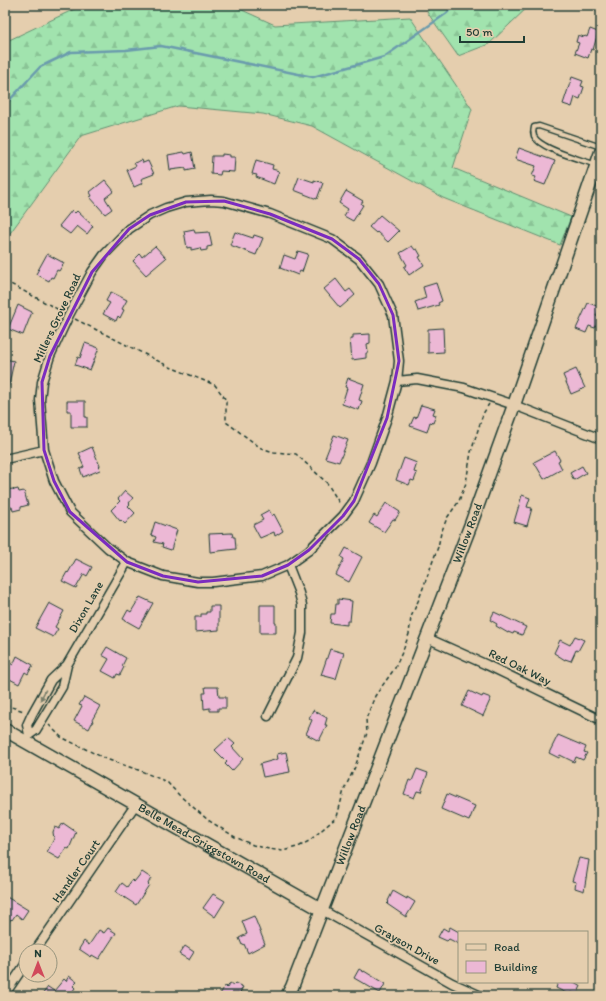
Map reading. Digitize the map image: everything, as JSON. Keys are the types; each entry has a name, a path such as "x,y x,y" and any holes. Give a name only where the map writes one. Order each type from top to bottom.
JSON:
{"street":[{"name":"Willow Road","path":"322,910 471,524 514,405 601,152"},
{"name":"Millers Grove Road","path":"211,200 224,201 270,214 332,240 359,259 379,284 393,315 399,361 397,381 387,418 371,463 354,501 343,516 309,550 288,565 262,576 213,582 198,582 163,576 127,562 108,548 70,512 54,481 44,450 40,400 42,382 50,356 69,315 92,272 104,256 129,229 150,215 166,208 186,202 211,200"},
{"path":"397,381 417,379 464,388 514,405 601,439"},
{"path":"5,459 44,450"},
{"name":"Dixon Lane","path":"27,738 27,725 51,680 67,665 127,562"},
{"path":"268,716 297,658 302,633 302,605 288,565"},
{"name":"Red Oak Way","path":"428,638 601,720"},
{"name":"Dixon Lane","path":"27,738 36,730 62,687 67,665"},
{"name":"Belle Mead-Griggstown Road","path":"5,730 27,738 136,804 322,910"},
{"name":"Handler Court","path":"40,943 136,804"},
{"path":"287,996 292,987 322,910"},
{"name":"Grayson Drive","path":"322,910 452,983 481,996"},
{"path":"5,994 18,975"}],"lane":[{"path":"596,165 558,153 537,140 533,132 534,127 539,126 601,147"}],"path":[{"path":"5,281 63,312"},
{"path":"74,318 170,367 215,385 226,400 226,422 261,448 274,452 296,454 327,483 340,504"},
{"path":"47,722 61,737 106,759 167,782 179,795 208,820 235,837 253,845 283,851 300,846 309,841 337,817 344,790 355,767 367,733 366,720 375,696 395,668 404,648 409,634 411,617 438,547 441,533 447,518 459,501 466,483 471,452 483,414 492,397"},
{"path":"5,705 26,711"}],"highlighted area":[{"path":"224,201 270,214 332,239 359,259 379,284 393,315 399,361 387,418 354,501 343,516 309,550 288,565 262,576 198,582 163,576 127,562 70,512 54,481 44,450 42,382 50,356 92,272 129,229 150,215 186,202"}],"green space":[{"path":"83,5 231,5 275,25 410,17 472,109 453,168 571,217 560,245 443,198 312,126 263,114 178,106 81,136 5,240 5,42"},
{"path":"431,5 530,5 489,44 458,56 427,12"}],"building":[{"path":"590,29 598,32 593,50 591,49 588,58 575,53 579,43 576,42 578,35 587,37"},
{"path":"572,77 583,81 581,86 584,87 580,99 575,97 572,107 563,104"},
{"path":"519,148 555,161 545,185 534,181 536,177 532,176 536,166 515,159"},
{"path":"184,152 185,154 192,152 195,169 186,171 186,168 170,170 168,155"},
{"path":"222,154 235,157 234,172 221,171 220,175 211,174 212,156 222,156"},
{"path":"142,160 143,163 148,161 154,174 141,179 143,183 134,187 127,170 136,166 134,163"},
{"path":"256,160 273,165 272,169 279,171 274,184 252,174"},
{"path":"299,177 314,182 314,180 323,183 317,199 294,190"},
{"path":"105,180 114,191 105,198 112,209 105,214 90,197 92,196 90,192"},
{"path":"346,191 363,201 361,204 363,205 353,221 344,216 348,209 339,203"},
{"path":"72,210 75,213 77,211 93,226 87,234 77,226 70,234 59,226"},
{"path":"380,215 399,231 388,242 369,227"},
{"path":"194,229 195,233 209,232 212,246 207,247 207,250 201,251 200,248 191,250 191,247 187,248 184,231"},
{"path":"235,232 253,238 254,235 263,238 256,255 230,245"},
{"path":"155,246 166,258 146,275 133,261 140,254 142,257"},
{"path":"412,246 415,250 417,249 421,256 419,257 424,265 409,275 404,267 407,265 400,253"},
{"path":"298,251 308,254 302,272 300,271 298,275 280,268 284,255 295,259"},
{"path":"47,254 64,263 59,271 57,270 53,278 51,277 49,281 36,274"},
{"path":"336,279 346,292 350,289 355,295 340,308 324,289"},
{"path":"436,283 442,301 438,303 439,305 418,311 415,302 426,298 423,287"},
{"path":"111,292 127,300 122,309 124,310 120,318 118,316 116,321 103,314 110,303 106,301"},
{"path":"588,303 600,307 596,316 600,318 595,328 589,326 586,333 576,329"},
{"path":"18,305 32,312 23,335 8,329"},
{"path":"443,328 444,352 428,353 428,329"},
{"path":"370,334 370,343 367,344 368,353 366,353 366,358 352,360 350,339 353,339 353,335"},
{"path":"85,343 99,348 90,370 75,365 78,357 80,358"},
{"path":"5,359 14,361 8,389 5,389"},
{"path":"576,369 585,388 571,394 563,375"},
{"path":"348,378 364,384 359,400 362,401 359,410 342,404 347,388 345,387"},
{"path":"67,401 85,401 85,417 87,417 87,427 71,427 71,411 67,411"},
{"path":"421,405 435,409 433,414 436,415 433,423 430,422 427,432 410,426 414,417 416,418"},
{"path":"334,435 348,440 339,462 325,458"},
{"path":"92,447 100,466 100,470 83,477 80,469 84,467 79,453"},
{"path":"555,451 560,460 558,461 562,469 544,479 534,462"},
{"path":"404,458 417,463 414,472 417,473 414,481 411,480 409,485 396,480"},
{"path":"582,466 586,473 574,480 570,473"},
{"path":"18,489 19,492 24,491 28,505 13,511 12,507 5,508 5,490"},
{"path":"125,491 133,498 128,506 135,513 125,524 121,520 120,521 111,510 120,501 118,499"},
{"path":"522,495 530,498 527,507 532,508 527,526 514,522"},
{"path":"386,503 400,512 384,532 369,523 374,515 377,517"},
{"path":"269,510 272,516 274,514 283,531 275,536 274,532 260,538 253,525 263,520 260,515"},
{"path":"155,522 177,530 171,550 162,547 163,544 154,542 156,537 151,535"},
{"path":"232,533 233,537 235,537 236,549 210,552 209,534"},
{"path":"346,548 362,557 349,582 336,575 344,559 341,557"},
{"path":"76,559 92,567 87,576 84,574 76,588 62,581"},
{"path":"140,597 153,603 139,628 123,619 128,610 131,612"},
{"path":"338,599 352,601 350,621 347,621 347,625 330,623 331,614 335,614"},
{"path":"49,603 64,611 55,627 58,629 53,637 35,628"},
{"path":"260,605 275,605 276,633 260,633"},
{"path":"210,606 219,606 219,630 195,632 195,617 201,617 201,614 210,612"},
{"path":"494,612 526,627 522,635 514,632 513,634 508,633 496,626 497,624 490,620"},
{"path":"575,636 584,640 578,651 576,650 571,661 565,660 554,653 560,640 570,645"},
{"path":"107,647 126,658 120,675 117,674 115,678 102,671 109,659 102,655"},
{"path":"330,649 344,653 336,679 321,675"},
{"path":"17,656 33,665 28,674 25,672 19,684 6,677 9,672 6,671 10,663 13,665"},
{"path":"205,687 218,687 219,697 226,697 226,708 218,708 218,711 210,711 210,708 204,709 203,693 206,693"},
{"path":"469,691 482,697 483,695 491,698 483,716 462,706"},
{"path":"84,697 100,706 89,729 74,721 82,706 79,705"},
{"path":"313,710 327,718 325,725 327,725 319,741 306,734 312,720 309,718"},
{"path":"558,735 586,747 584,752 587,753 583,760 576,757 574,762 560,755 559,758 549,753"},
{"path":"228,738 235,744 232,747 243,759 232,771 225,764 227,762 215,750"},
{"path":"286,752 290,772 263,777 260,764 278,759 277,754"},
{"path":"417,769 428,773 421,792 417,791 414,798 404,794 409,780 412,781"},
{"path":"447,794 475,806 469,821 441,809"},
{"path":"63,823 76,832 69,849 67,848 59,859 47,852 54,839 53,832 55,827 59,829"},
{"path":"579,858 589,860 584,891 575,888 576,882 572,881"},
{"path":"142,872 151,878 148,884 149,885 136,905 116,892 122,883 127,887 132,880 134,882"},
{"path":"393,891 415,902 406,917 387,904"},
{"path":"213,894 225,901 215,917 203,908"},
{"path":"5,896 28,910 22,919 16,914 5,927"},
{"path":"254,916 265,944 248,953 244,944 242,945 239,938 247,934 242,921"},
{"path":"450,927 458,931 458,944 449,939 447,941 438,937 443,928 448,931"},
{"path":"108,928 116,933 99,959 92,955 91,957 79,949 84,941 89,945 99,930 104,933"},
{"path":"185,946 194,952 189,960 179,954"},
{"path":"359,969 385,984 380,993 354,978"},
{"path":"69,976 77,982 73,986 75,988 72,992 77,996 41,996 48,987 54,991 64,979 66,981"},
{"path":"230,983 233,985 235,983 243,987 238,996 219,996 225,986 227,988"},
{"path":"558,983 576,983 581,986 577,995 571,992 570,995 556,988"}],"waterway":[{"path":"5,105 40,67 71,52 126,50 161,46 313,77 384,57 447,13 453,5"}]}
